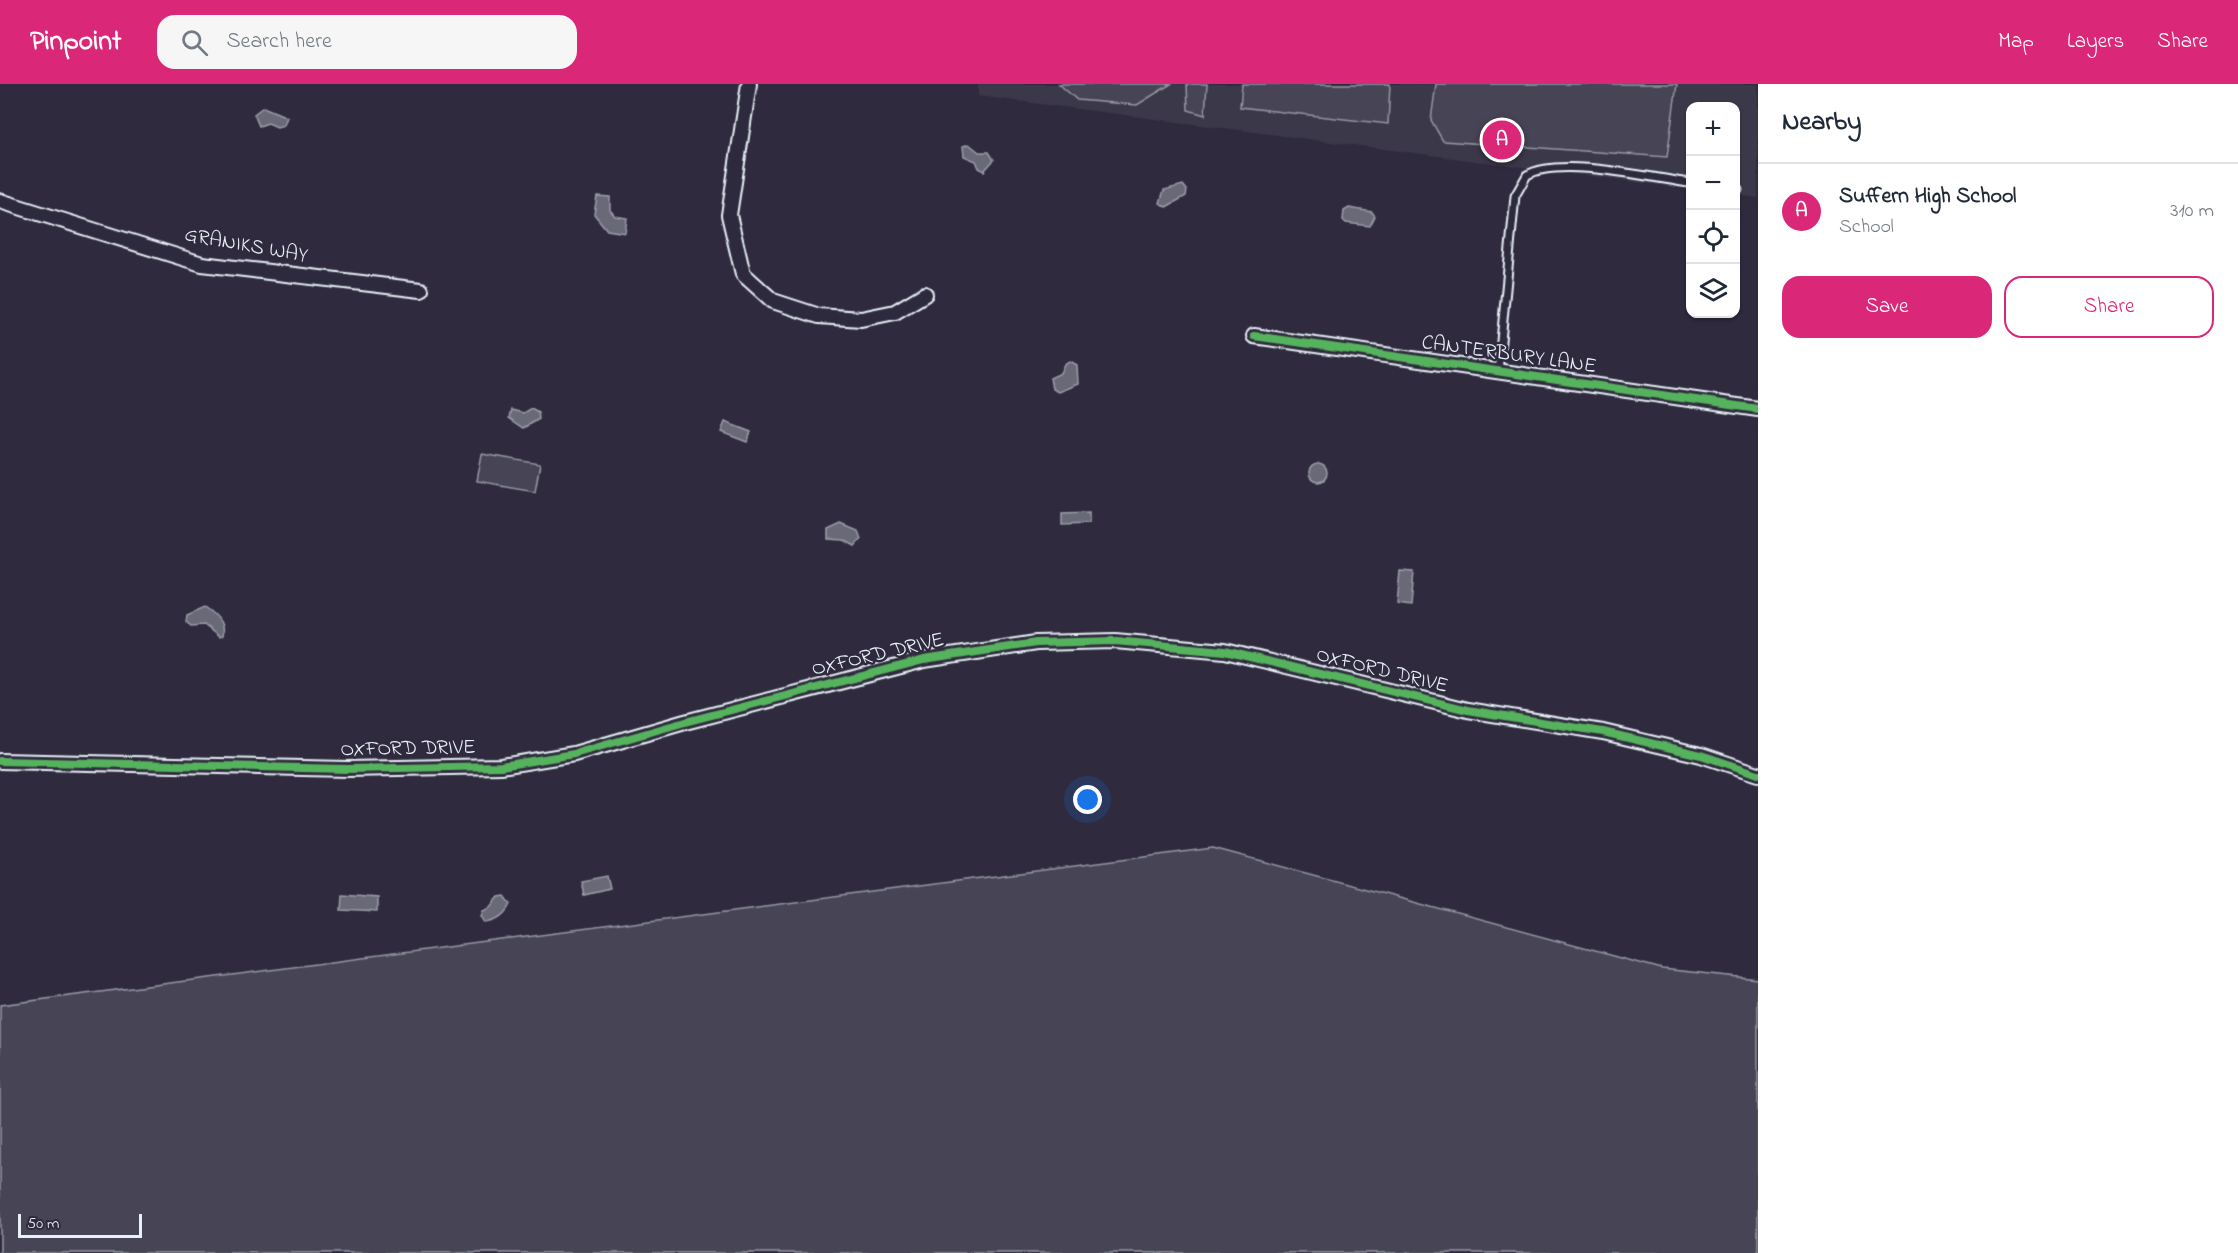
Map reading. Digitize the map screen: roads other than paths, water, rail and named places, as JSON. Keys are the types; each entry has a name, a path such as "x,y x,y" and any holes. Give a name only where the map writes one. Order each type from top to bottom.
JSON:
{"street":[{"path":"749,84 729,215 743,274 773,301 819,316 861,319 895,312 925,294"},
{"name":"GRANIKS WAY","path":"0,201 202,264 421,290"},
{"name":"CANTERBURY LANE","path":"1254,336 1758,409"},
{"name":"OXFORD DRIVE","path":"0,761 347,769 501,766 574,754 685,722 924,660 1036,643 1115,641 1225,651 1468,710 1603,732 1647,742 1701,755 1758,774"}],"lane":[{"path":"1498,372 1515,196 1527,175 1547,167 1576,167 1686,182"}],"water":[{"path":"263,107 287,117 284,125 277,127 268,123 259,126 254,114"},
{"path":"969,144 979,152 989,152 994,160 984,171 979,168 976,161 964,156 963,146"},
{"path":"1183,185 1187,190 1186,196 1166,207 1160,203 1164,190"},
{"path":"597,196 610,197 610,210 615,216 627,218 625,233 607,230 594,214"},
{"path":"1349,208 1372,212 1375,216 1370,226 1346,223 1343,220 1344,211"},
{"path":"1070,361 1077,365 1078,384 1058,392 1052,389 1050,378 1061,373 1065,364"},
{"path":"531,408 538,412 539,419 524,428 509,418 511,410 523,413"},
{"path":"725,422 751,432 747,442 721,432"},
{"path":"1318,464 1326,469 1327,473 1322,481 1318,482 1310,477 1309,473 1314,465"},
{"path":"1089,513 1089,524 1062,525 1062,514"},
{"path":"841,524 858,531 861,539 855,546 844,540 828,539 828,530"},
{"path":"1400,571 1414,572 1411,606 1397,604"},
{"path":"205,607 221,623 222,636 219,637 204,625 191,626 186,622 187,615"},
{"path":"607,876 610,889 584,895 581,881"},
{"path":"342,894 377,897 377,912 341,910"},
{"path":"505,896 511,904 507,911 498,919 486,922 482,915 484,910 491,907 499,897"}],"place":[{"name":"Suffern High School","path":"1502,140"}]}
